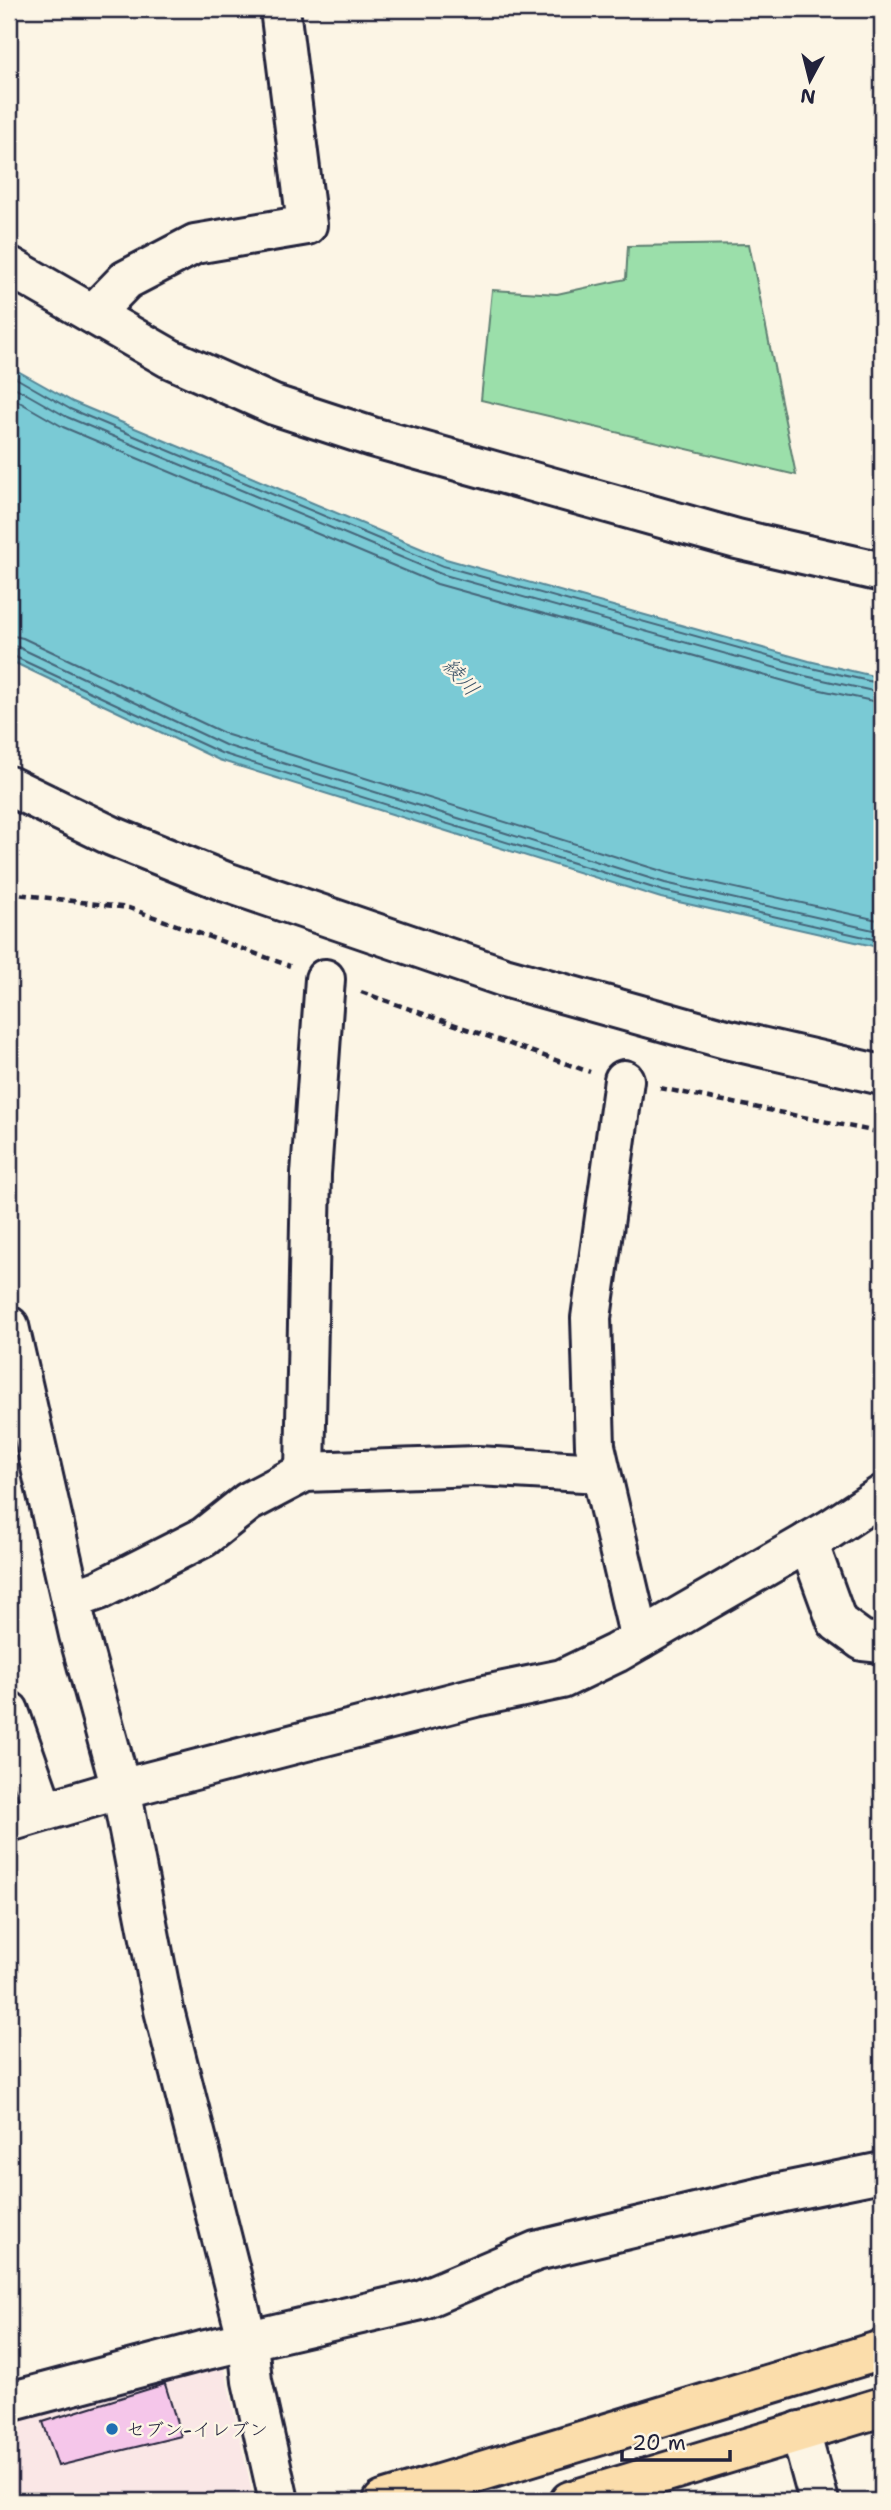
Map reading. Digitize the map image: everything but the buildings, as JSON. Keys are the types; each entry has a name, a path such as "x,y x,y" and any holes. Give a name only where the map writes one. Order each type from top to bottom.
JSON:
{"highway":[{"path":"383,2501 882,2350"},
{"path":"570,2501 882,2407"}],"street":[{"path":"93,314 126,280 195,244 307,225 280,9"},
{"path":"9,266 169,358 262,400 372,437 737,539 882,572"},
{"path":"9,786 112,835 226,882 504,977 726,1039 882,1075"},
{"path":"304,1472 311,1174 325,979"},
{"path":"624,1080 591,1318 594,1446 640,1639"},
{"path":"9,1326 71,1600 121,1789 164,2010 248,2342 252,2381 279,2501"},
{"path":"71,1600 99,1590 204,1537 248,1502 304,1472 477,1466 601,1473"},
{"path":"9,1711 26,1817 121,1789 475,1697 562,1679 640,1639 808,1542 882,1495"},
{"path":"808,1542 837,1622 863,1641 882,1643"},
{"path":"9,2402 202,2351 421,2300 536,2251 779,2193 882,2172"},
{"path":"800,2431 819,2501"}],"path":[{"path":"9,893 129,908 602,1076 882,1133"}],"shaded area":[{"path":"209,2359 224,2367 253,2497 240,2501 9,2501 9,2416"}],"green space":[{"path":"749,244 796,475 481,400 492,290 557,294 626,279 628,246"}],"water":[{"name":"綾川","path":"9,366 73,402 446,559 809,661 882,678 882,948 661,898 219,760 9,660"}],"place":[{"name":"セブン-イレブン","path":"112,2429"}]}
